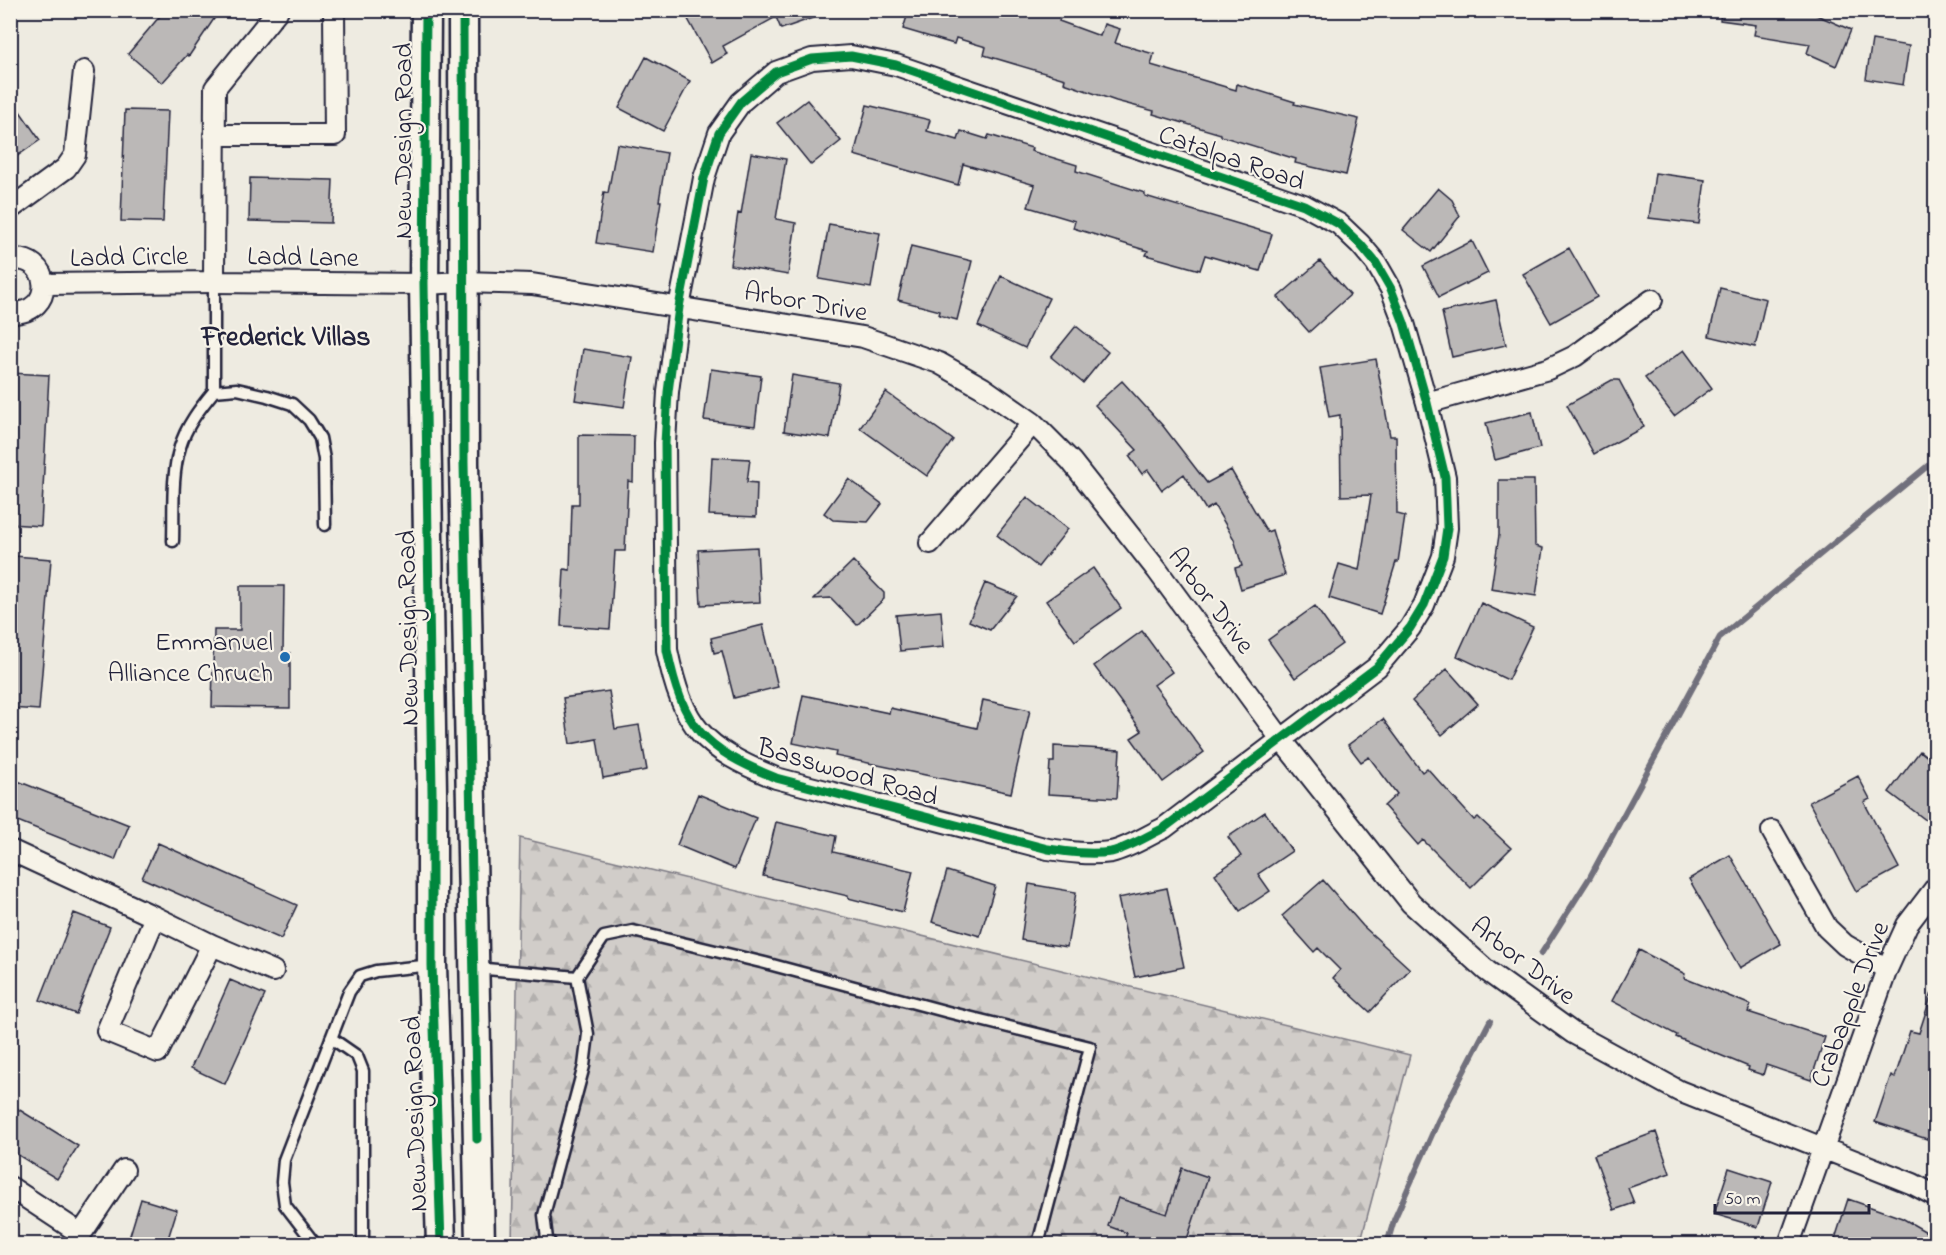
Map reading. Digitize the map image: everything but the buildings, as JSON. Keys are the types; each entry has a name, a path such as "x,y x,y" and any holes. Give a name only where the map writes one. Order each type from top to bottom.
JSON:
{"main road":[{"name":"New Design Road","path":"426,10 423,284 432,780 432,965 441,1245"},
{"path":"463,10 464,463 480,1245"},
{"path":"432,965 474,968"}],"street":[{"path":"214,282 215,88 278,10"},
{"path":"214,135 335,135 334,10"},
{"name":"Catalpa Road","path":"679,307 704,178 718,133 741,102 776,72 812,59 851,56 896,65 1304,205 1339,224 1376,263 1391,289 1404,323 1427,403 1444,477 1447,528 1443,556 1432,589 1410,628 1377,668 1281,739"},
{"path":"10,209 66,168 75,155 84,71"},
{"name":"Ladd Circle","path":"10,260 18,258 31,262 40,272 45,284 43,297 34,308 22,313 10,313"},
{"name":"Ladd Lane","path":"214,282 423,284 463,282"},
{"name":"Ladd Circle","path":"45,284 214,282"},
{"name":"Arbor Drive","path":"463,282 532,284 863,337 939,363 983,388 1033,423 1071,461 1157,570 1281,739 1411,903 1487,970 1573,1033 1679,1091 1913,1184 1935,1196"},
{"path":"1427,403 1548,369 1575,356 1652,300"},
{"name":"Basswood Road","path":"679,307 668,392 665,443 667,650 683,708 695,728 718,749 743,765 776,778 1048,849 1081,853 1111,852 1164,828 1281,739"},
{"path":"930,543 1033,423"},
{"path":"1772,831 1827,928 1845,945 1887,969"},
{"path":"10,850 212,945 273,971"},
{"name":"Crabapple Drive","path":"1789,1245 1887,969 1907,925 1935,886"},
{"path":"155,917 107,1031 158,1052 212,945"},
{"path":"10,1187 79,1239 124,1170"}],"lane":[{"path":"173,541 174,492 180,447 188,427 214,391 214,282"},
{"path":"214,391 237,389 267,396 292,404 309,420 320,438 324,459 324,525"},
{"path":"551,1245 547,1239 544,1215 584,1066 588,1035 577,977 604,938 633,931 1090,1047 1038,1245"},
{"path":"315,1245 285,1205 282,1182 284,1160 349,992 360,976 376,971 432,965"},
{"path":"474,968 577,977"},
{"path":"331,1038 357,1056 363,1071 363,1245"}],"green space":[{"path":"520,838 1410,1055 1360,1244 512,1244"}],"waterway":[{"path":"1541,954 1590,877 1720,637 1936,459"},
{"path":"1387,1244 1394,1220 1438,1121 1490,1021"}],"cycle path":[{"path":"426,10 424,284 432,792 432,965 441,1244"},
{"path":"463,10 464,463 477,1139"},
{"path":"851,56 896,65 1304,205 1339,224 1360,244 1376,263 1391,289 1404,323 1445,477 1447,528 1443,556 1424,605 1410,628 1377,667 1164,828 1118,850 1087,853 1048,849 776,778 730,756 700,732 689,717 673,677 667,650 665,443 668,392 679,307 704,178 719,133 741,102 776,72 812,59 851,56"}],"place":[{"name":"Emmanuel Alliance Chruch","path":"285,657"}],"district":[{"name":"Frederick Villas","path":"286,335"}]}
